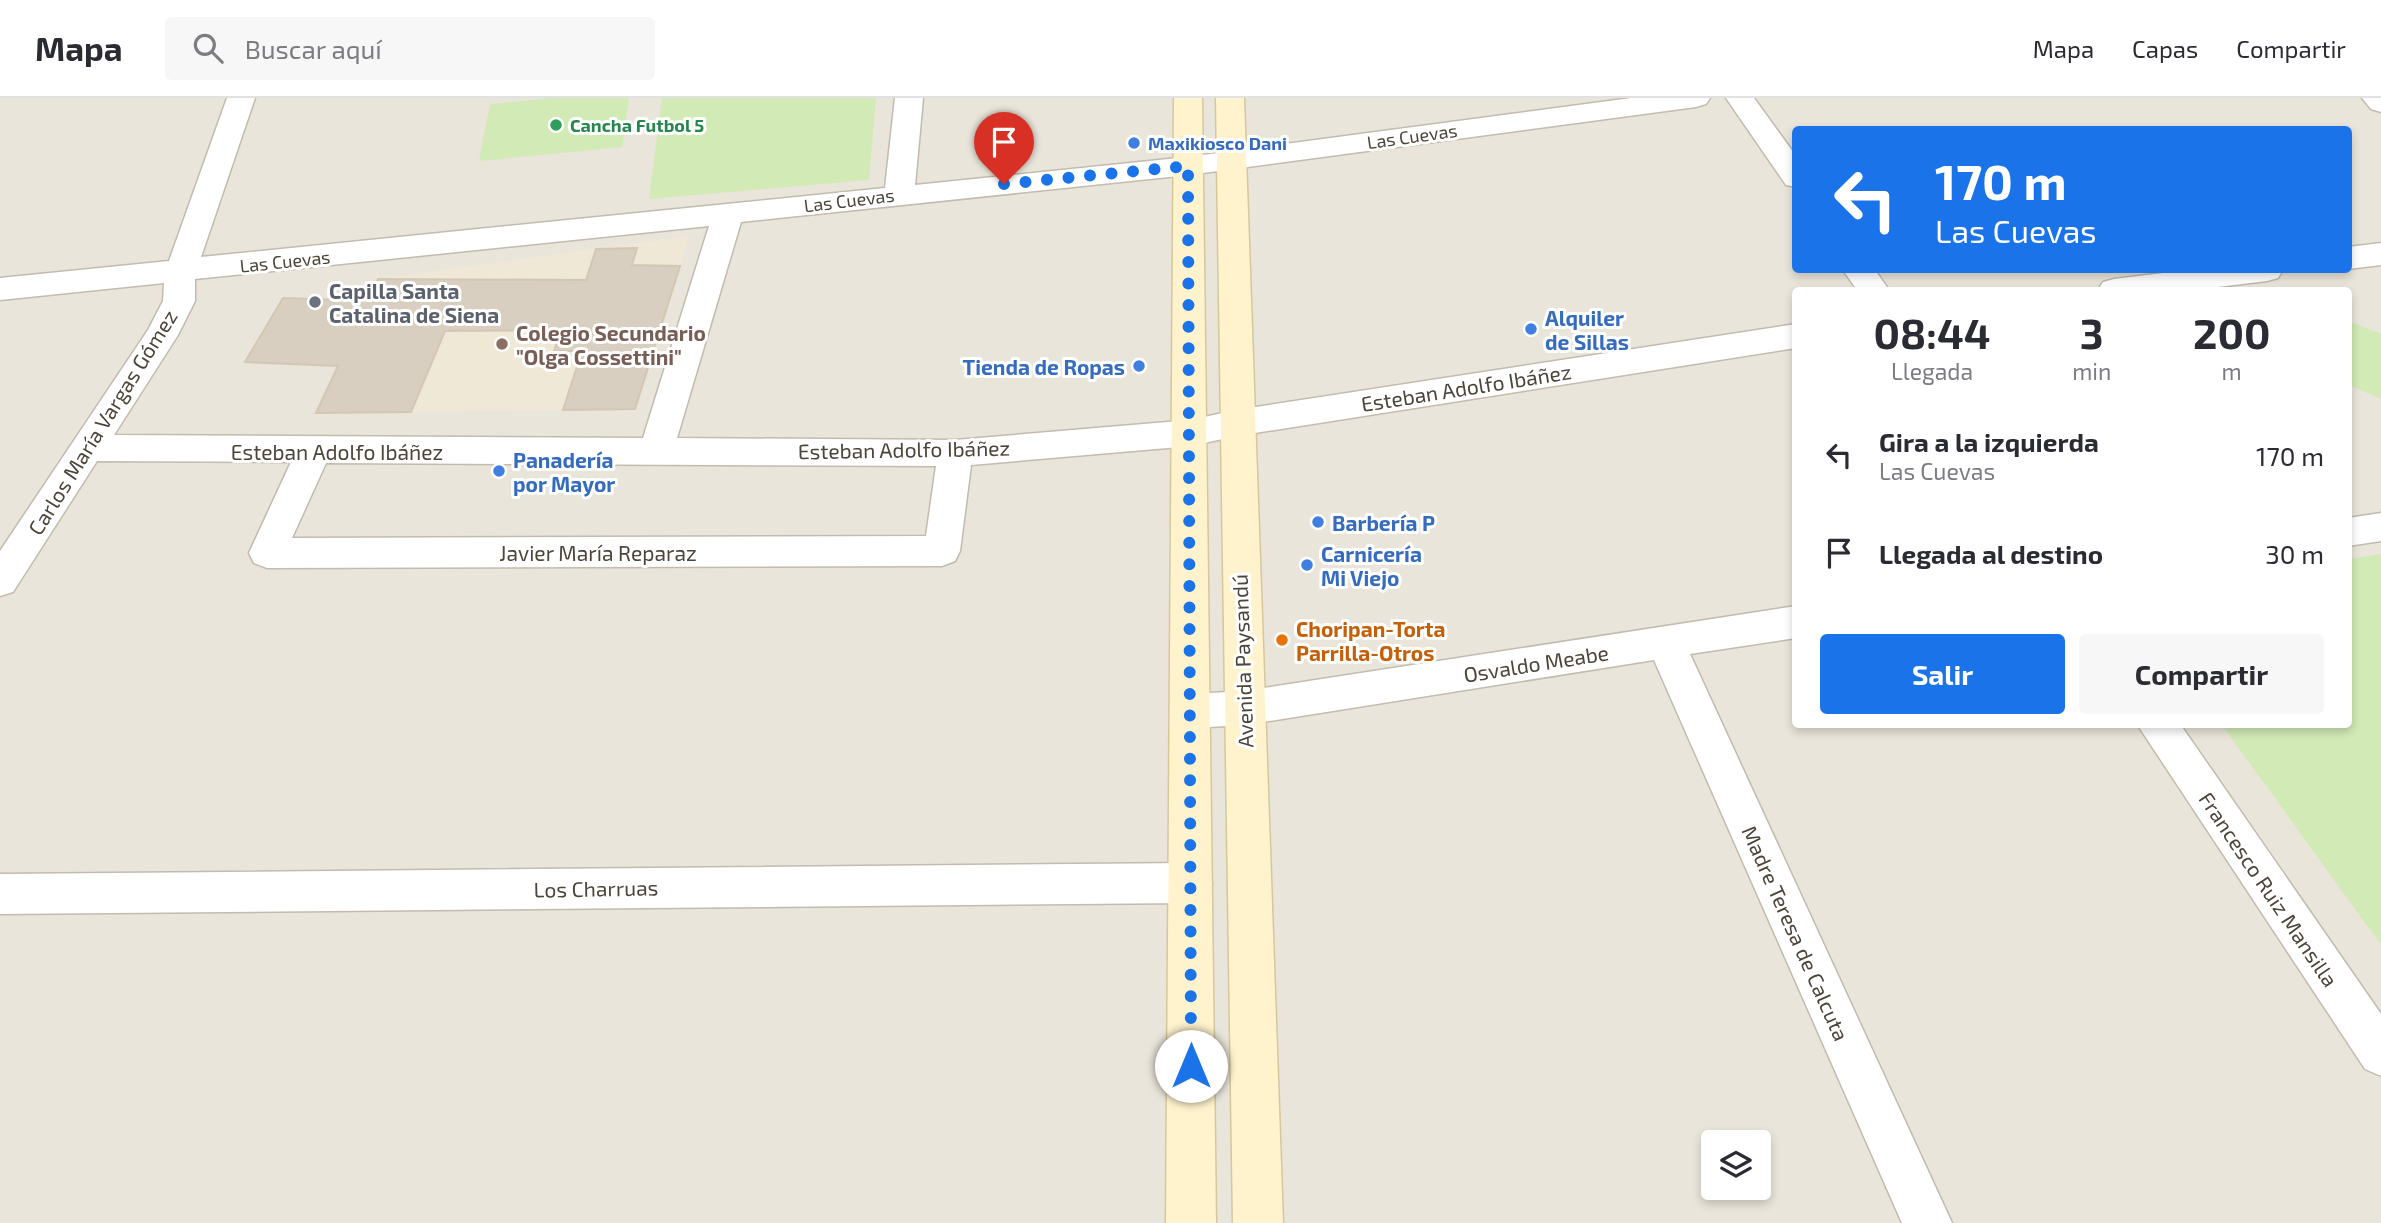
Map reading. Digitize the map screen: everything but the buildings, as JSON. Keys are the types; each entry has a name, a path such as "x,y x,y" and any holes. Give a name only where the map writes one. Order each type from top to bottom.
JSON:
{"main road":[{"path":"1188,98 1192,1223"},
{"name":"Avenida Paysandú","path":"1230,98 1258,1223"}],"street":[{"name":"Carlos María Vargas Gómez","path":"0,581 16,535 88,448 162,335 179,301 180,273 241,98"},
{"path":"899,194 909,98"},
{"name":"Las Cuevas","path":"0,289 180,273 899,194 1188,166 1696,98"},
{"path":"1741,98 1792,172"},
{"path":"2376,98 2381,103"},
{"path":"656,450 728,214"},
{"path":"2352,258 2381,254"},
{"path":"2137,287 2244,273"},
{"name":"Esteban Adolfo Ibáñez","path":"88,448 313,452 656,450 955,453 1191,433 1236,423 1792,337"},
{"name":"Javier María Reparaz","path":"313,452 267,553 942,551 955,453"},
{"path":"2352,531 2381,527"},
{"name":"Osvaldo Meabe","path":"1192,711 1244,708 1792,623"},
{"name":"Madre Teresa de Calcuta","path":"1666,643 1927,1223"},
{"name":"Francesco Ruiz Mansilla","path":"2160,728 2381,1053"},
{"name":"Los Charruas","path":"0,894 1191,883"}],"shaded area":[{"path":"0,98 2381,98 2381,1223 0,1223"},
{"name":"Colegio Secundario \"Olga Cossettini\"","path":"689,236 635,409 316,413 378,279"}],"green space":[{"name":"Cancha Futbol 5","path":"553,98 629,98 622,147 479,161 490,104"},
{"path":"662,98 876,98 869,180 649,199"},
{"path":"2352,322 2381,334 2381,399 2352,386"},
{"path":"2381,554 2381,945 2224,728 2352,728 2352,559"}],"place":[{"name":"Cancha Futbol 5","path":"556,125"},
{"name":"Maxikiosco Dani","path":"1134,143"},
{"name":"Capilla Santa Catalina de Siena","path":"315,302"},
{"name":"Alquiler de Sillas","path":"1531,329"},
{"name":"Colegio Secundario \"Olga Cossettini\"","path":"502,344"},
{"name":"Tienda de Ropas","path":"1139,366"},
{"name":"Panadería por Mayor","path":"499,471"},
{"name":"Barbería P","path":"1318,522"},
{"name":"Carnicería Mi Viejo","path":"1307,565"},
{"name":"Choripan-Torta Parrilla-Otros","path":"1282,640"}],"route":[{"path":"1004,184 1188,166 1192,711 1191,1066"}]}
